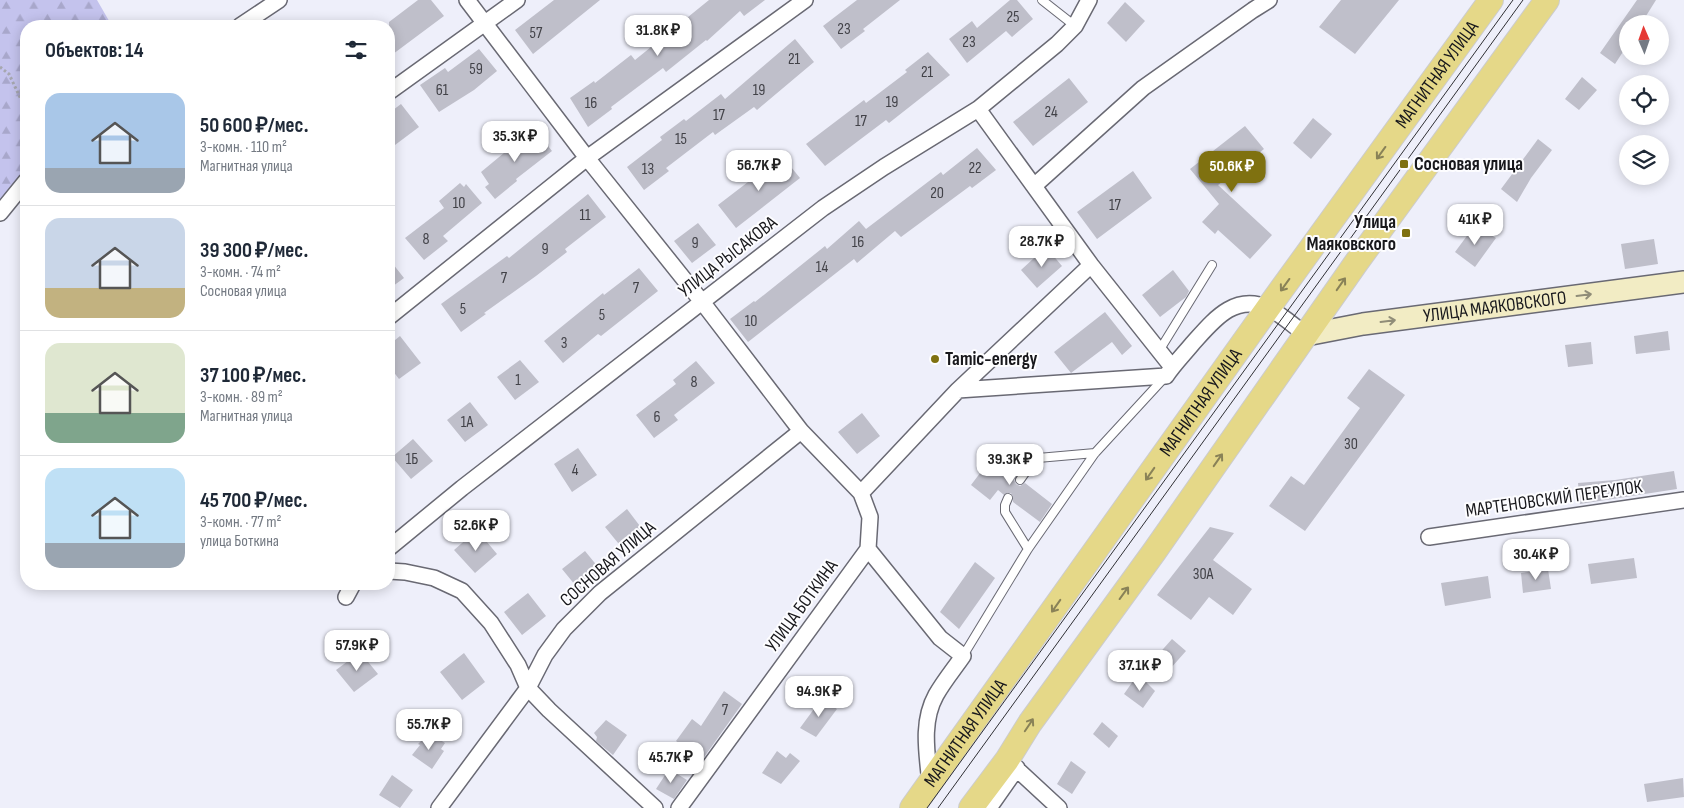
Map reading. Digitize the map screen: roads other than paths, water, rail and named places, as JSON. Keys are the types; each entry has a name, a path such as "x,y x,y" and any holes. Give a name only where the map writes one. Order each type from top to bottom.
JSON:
{"main road":[{"name":"МАГНИТНАЯ УЛИЦА","path":"912,808 1268,308 1491,0"},
{"path":"971,808 1012,764 1030,723 1547,0"},
{"name":"УЛИЦА МАЯКОВСКОГО","path":"1306,335 1362,324 1684,282"}],"street":[{"path":"249,20 279,0"},
{"path":"467,0 587,158 703,302 801,431 861,493 870,517 868,549 940,638 963,656 936,695 929,711 926,736 930,783"},
{"path":"395,88 517,0"},
{"path":"395,311 587,158 805,0"},
{"name":"УЛИЦА РЫСАКОВА","path":"395,543 462,488 824,208 978,108 1057,44 1075,26 1088,0"},
{"path":"1034,186 1143,88 1252,10 1270,0"},
{"path":"978,108 1091,265 1159,351 1169,372"},
{"path":"0,213 20,188"},
{"path":"861,493 958,390 1091,265"},
{"path":"958,390 1169,372 1218,315 1232,307 1243,304 1254,304 1268,308 1306,335"},
{"name":"СОСНОВАЯ УЛИЦА","path":"440,808 528,688 545,655 564,629 600,593 801,431"},
{"name":"МАРТЕНОВСКИЙ ПЕРЕУЛОК","path":"1429,537 1684,500"},
{"name":"УЛИЦА БОТКИНА","path":"679,808 868,549"},
{"path":"395,571 434,578 462,591 491,623 518,665 528,688 556,717 655,808"},
{"path":"989,808 1012,764 1059,808"}],"lane":[{"path":"1042,0 1075,26"},
{"path":"1159,351 1212,265"},
{"path":"963,656 1028,549 1095,453 1169,372"},
{"path":"1020,480 1038,458 1095,453"},
{"path":"1008,498 1005,512 1028,549"}],"tram line":[{"path":"927,808 1513,0"},
{"path":"938,808 1523,0"}],"place":[{"name":"Сосновая улица","path":"1404,164"},
{"name":"Улица Маяковского","path":"1406,233"},
{"name":"Tamic-energy","path":"935,359"}]}
